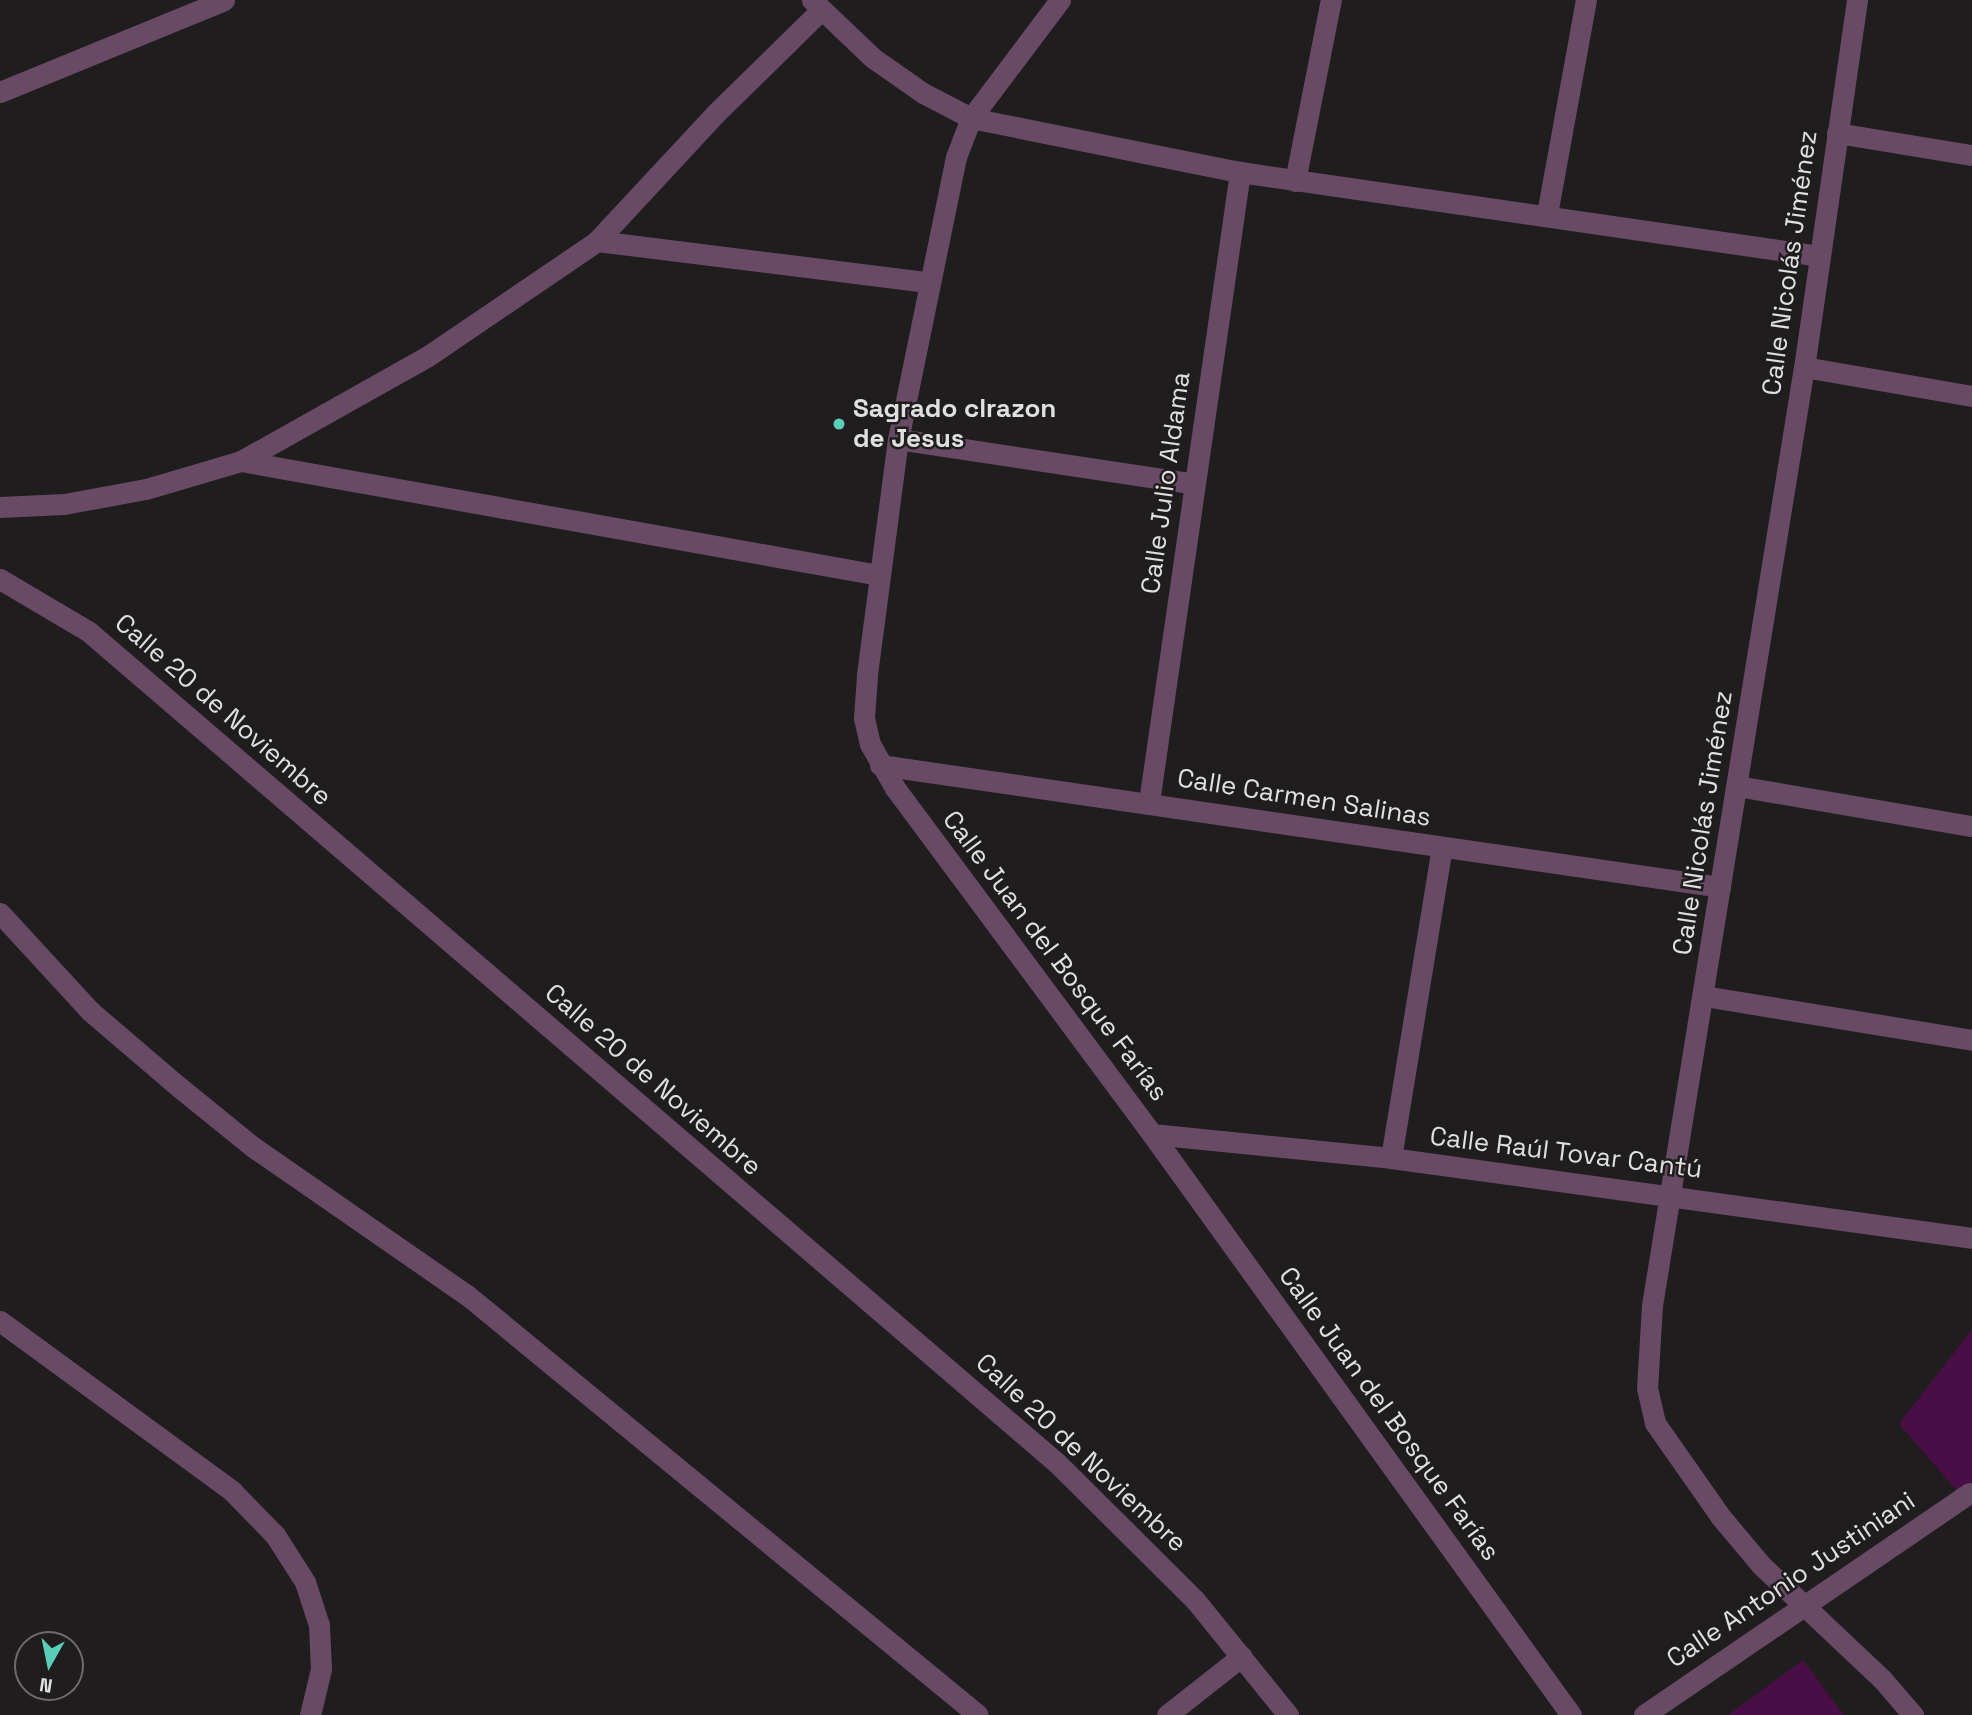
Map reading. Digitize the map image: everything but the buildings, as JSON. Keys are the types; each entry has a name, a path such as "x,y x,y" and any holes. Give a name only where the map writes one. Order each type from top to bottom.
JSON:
{"street":[{"path":"0,92 223,0"},
{"name":"Calle Juan del Bosque Farías","path":"1060,0 971,118 956,157 927,282 898,439 879,575 864,718 880,765 1152,1134 1571,1715"},
{"path":"1295,181 1331,0"},
{"path":"1547,214 1586,0"},
{"name":"Calle Nicolás Jiménez","path":"1857,0 1804,368 1647,1352 1647,1388 1655,1423 1720,1516 1801,1605 1882,1679 1913,1715"},
{"path":"0,507 64,504 132,491 241,461 428,356 597,241 816,6 913,86 971,118 1295,181 1547,214 1819,256"},
{"path":"1837,133 1972,155"},
{"name":"Calle Julio Aldama","path":"1149,802 1240,172"},
{"path":"597,241 927,282"},
{"path":"1804,368 1972,396"},
{"path":"898,439 1194,484"},
{"path":"241,461 879,575"},
{"name":"Calle 20 de Noviembre","path":"0,579 88,631 1056,1462 1137,1538 1242,1656 1288,1715"},
{"name":"Calle Carmen Salinas","path":"880,765 1720,887"},
{"path":"1737,786 1972,826"},
{"path":"1391,1158 1442,847"},
{"path":"0,913 90,1010 190,1096 253,1147 467,1295 978,1715"},
{"path":"1704,996 1972,1040"},
{"name":"Calle Raúl Tovar Cantú","path":"1152,1134 1391,1158 1972,1238"},
{"path":"0,1321 232,1491 275,1535 305,1582 319,1625 321,1669 310,1715"},
{"name":"Calle Antonio Justiniani","path":"1644,1715 1801,1605 1970,1493"},
{"path":"1167,1715 1242,1656"}],"shaded area":[{"path":"1972,1329 1972,1508 1899,1424"},
{"path":"1803,1660 1844,1715 1728,1715"}],"place":[{"name":"Sagrado clrazon de Jesus","path":"839,424"}]}
